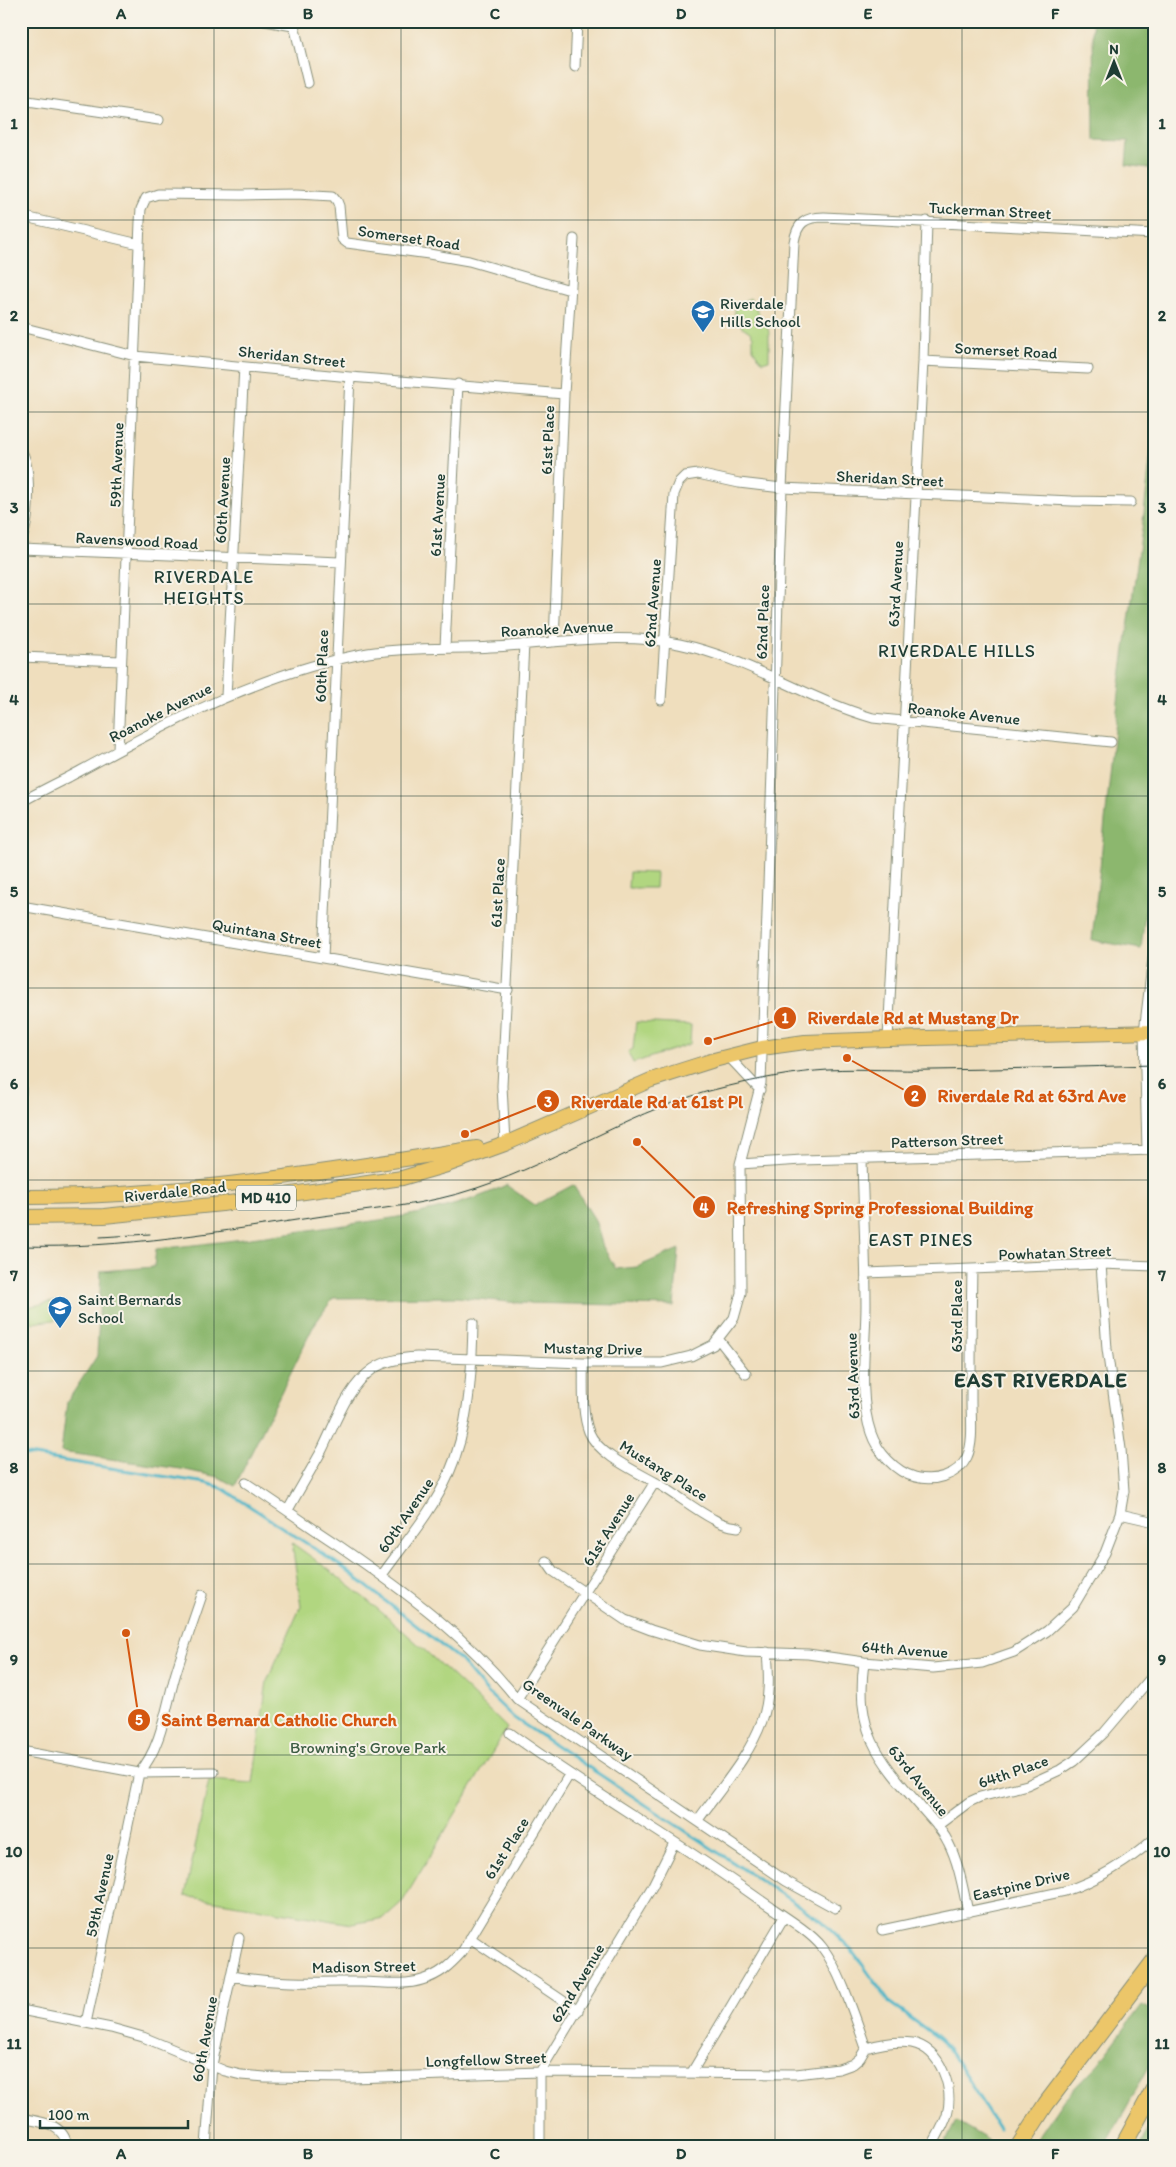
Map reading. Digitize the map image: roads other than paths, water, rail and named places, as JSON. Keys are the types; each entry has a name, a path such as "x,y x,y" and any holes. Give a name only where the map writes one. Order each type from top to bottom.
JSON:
{"highway":[{"path":"1019,2146 1046,2104 1155,1960"},
{"path":"1123,2146 1155,2087"}],"main road":[{"name":"Riverdale Road","path":"21,1217 104,1216 222,1204 402,1178 447,1165 505,1144 634,1086 678,1070 762,1048 805,1042 888,1038 1149,1032"},
{"name":"Riverdale Road","path":"21,1196 114,1195 232,1184 505,1144"}],"street":[{"path":"265,21 293,24 308,83"},
{"path":"575,67 577,21"},
{"path":"21,100 159,120"},
{"name":"59th Avenue","path":"118,748 140,222 143,202 150,195 158,194"},
{"name":"Somerset Road","path":"158,194 241,196 296,194 333,196 338,200 342,238 347,243 462,260 570,290"},
{"path":"21,216 139,244"},
{"name":"Tuckerman Street","path":"824,218 927,221 1155,234"},
{"name":"62nd Place","path":"762,1048 782,488 794,242 802,222 808,219 824,218"},
{"name":"63rd Avenue","path":"888,1038 923,361 927,221"},
{"name":"61st Place","path":"554,642 564,394 574,239"},
{"name":"Sheridan Street","path":"21,327 135,356 350,377 458,384 564,394"},
{"name":"Somerset Road","path":"923,361 1088,368"},
{"name":"60th Avenue","path":"226,696 244,367"},
{"name":"60th Place","path":"323,958 350,377"},
{"name":"61st Avenue","path":"445,647 458,384"},
{"path":"21,450 26,461 28,487 25,527 21,540"},
{"name":"Sheridan Street","path":"672,508 674,494 679,482 685,476 691,474 782,488 1072,502 1131,502"},
{"name":"62nd Avenue","path":"661,700 672,508"},
{"name":"Ravenswood Road","path":"21,549 127,555 340,562"},
{"name":"Roanoke Avenue","path":"21,802 118,748 226,696 308,668 336,661 372,653 445,647 629,639 664,641 718,654 851,712 873,718 1111,742"},
{"name":"61st Place","path":"505,1144 502,1086 524,644"},
{"path":"21,657 121,661"},
{"name":"Quintana Street","path":"21,906 508,990"},
{"path":"1151,1150 1149,1032 1155,941"},
{"name":"Mustang Drive","path":"288,1510 322,1450 350,1394 366,1374 375,1367 396,1359 417,1357 583,1364 662,1363 691,1356 719,1340 734,1318 741,1292 740,1164 760,1090 762,1048"},
{"path":"728,1056 760,1090"},
{"path":"21,1087 21,1093"},
{"name":"Patterson Street","path":"740,1164 802,1160 1151,1150"},
{"name":"63rd Avenue","path":"862,1158 866,1273 866,1406 871,1433 888,1460 904,1473 926,1479 939,1478 951,1474 960,1468 965,1460 969,1450 971,1424"},
{"name":"Powhatan Street","path":"866,1273 1101,1264 1155,1266"},
{"name":"64th Avenue","path":"585,1593 625,1620 651,1630 700,1644 746,1652 830,1657 914,1667 950,1667 982,1663 1014,1652 1047,1631 1072,1607 1105,1553 1120,1514 1124,1490 1121,1449 1107,1349 1101,1264"},
{"name":"63rd Place","path":"971,1424 972,1269"},
{"name":"60th Avenue","path":"382,1574 431,1506 448,1477 461,1438 466,1414 472,1360 473,1323"},
{"path":"719,1340 746,1374"},
{"name":"Mustang Place","path":"583,1364 584,1414 589,1433 602,1449 712,1519 738,1527"},
{"name":"61st Avenue","path":"517,1699 656,1482"},
{"name":"Greenvale Parkway","path":"246,1483 382,1574 459,1635 496,1673 517,1699 786,1881 835,1908"},
{"path":"1120,1514 1155,1522"},
{"name":"61st Avenue","path":"546,1561 553,1571 585,1593"},
{"path":"139,1773 150,1758 156,1744 176,1673 202,1595"},
{"path":"698,1820 748,1748 762,1720 769,1675 767,1652"},
{"name":"63rd Avenue","path":"864,1662 862,1680 864,1716 872,1744 893,1776 948,1841 955,1858 968,1912"},
{"name":"64th Place","path":"936,1826 969,1802 980,1797 1026,1785 1060,1770 1074,1761 1104,1733 1155,1673"},
{"path":"510,1733 569,1775 674,1843 814,1939 829,1958 866,2048 893,2043 910,2043 930,2052 941,2068 949,2090 944,2122 932,2146"},
{"path":"21,1751 139,1773 214,1772"},
{"name":"59th Avenue","path":"86,2023 139,1773"},
{"name":"61st Place","path":"470,1938 569,1775"},
{"name":"Eastpine Drive","path":"882,1930 1065,1891 1085,1884 1120,1864 1155,1838"},
{"name":"62nd Avenue","path":"540,2072 652,1887 674,1843"},
{"path":"692,2072 784,1917"},
{"name":"60th Avenue","path":"206,2146 212,2065 239,1938"},
{"path":"470,1938 578,2011"},
{"name":"Madison Street","path":"231,1976 254,1980 293,1982 400,1983 421,1980 440,1973 462,1952 470,1938"},
{"name":"Longfellow Street","path":"21,2010 143,2037 241,2075 265,2077 351,2078 540,2072 758,2074 817,2072 839,2069 853,2064 860,2058 866,2048"},
{"path":"540,2072 540,2146"},
{"path":"21,2118 58,2128 63,2133 67,2146"}],"waterway":[{"path":"21,1454 206,1483 222,1488 341,1566 460,1660 488,1693 514,1718 822,1921 852,1950 890,2003 934,2035 947,2047 999,2129"}],"tram line":[{"path":"21,1246 97,1245 172,1238 439,1199 477,1188 508,1176 661,1107 725,1087 789,1074 841,1069 1016,1069 1155,1065"},
{"path":"100,1237 150,1234"}],"place":[{"name":"Riverdale Hills School","path":"703,333"},
{"name":"Riverdale Rd at Mustang Dr","path":"708,1041"},
{"name":"Riverdale Rd at 63rd Ave","path":"847,1058"},
{"name":"Riverdale Rd at 61st Pl","path":"465,1134"},
{"name":"Refreshing Spring Professional Building","path":"637,1142"},
{"name":"Saint Bernards School","path":"60,1329"},
{"name":"Saint Bernard Catholic Church","path":"126,1633"}],"district":[{"name":"RIVERDALE HEIGHTS","path":"204,587"},
{"name":"RIVERDALE HILLS","path":"957,651"},
{"name":"EAST PINES","path":"921,1240"},
{"name":"EAST RIVERDALE","path":"1041,1380"}],"park label":[{"name":"Browning's Grove Park","path":"368,1747"}]}
